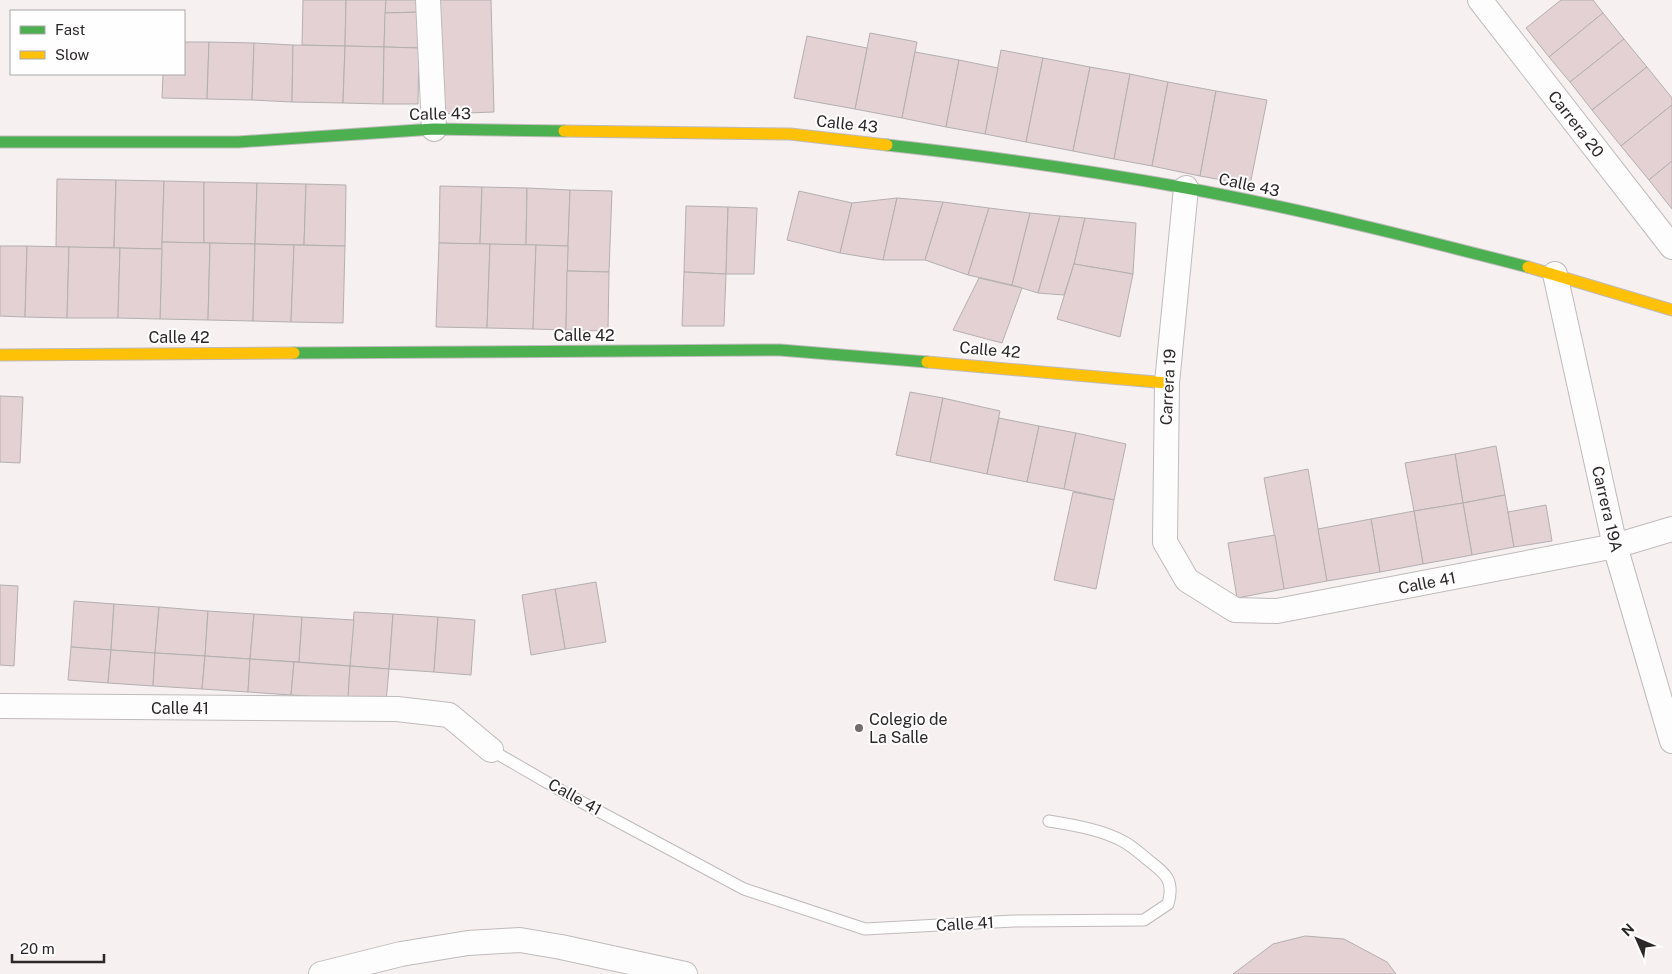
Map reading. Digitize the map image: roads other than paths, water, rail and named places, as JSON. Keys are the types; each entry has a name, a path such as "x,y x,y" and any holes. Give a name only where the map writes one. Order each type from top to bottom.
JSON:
{"street":[{"path":"428,0 434,129"},
{"name":"Carrera 20","path":"1480,0 1672,247"},
{"name":"Calle 43","path":"0,142 238,142 434,129 790,134 988,156 1186,188 1371,227 1555,274 1672,310"},
{"name":"Carrera 19","path":"1186,188 1167,383 1165,542 1188,580"},
{"name":"Carrera 19A","path":"1555,274 1615,546 1672,741"},
{"name":"Calle 42","path":"0,355 780,350 1167,383"},
{"name":"Calle 41","path":"1188,580 1235,610 1278,612 1615,546 1672,529"},
{"name":"Calle 41","path":"0,706 397,710 449,716 491,750"},
{"path":"321,974 400,954 468,943 520,940 685,974"}],"lane":[{"name":"Calle 41","path":"491,750 574,798 744,889 865,929 1013,921 1144,920 1168,904 1171,888 1163,871 1125,843 1087,828 1049,821"}],"place":[{"name":"Colegio de La Salle","path":"859,728"}]}
